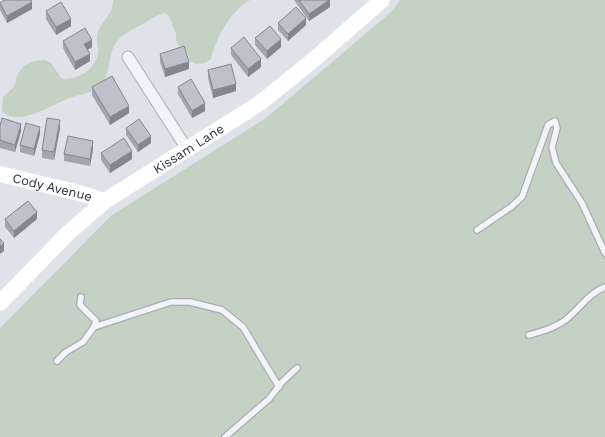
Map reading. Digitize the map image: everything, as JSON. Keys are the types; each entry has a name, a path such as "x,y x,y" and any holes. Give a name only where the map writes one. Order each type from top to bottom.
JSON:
{"street":[{"name":"Kissam Lane","path":"0,302 67,234 105,201 260,103 311,62 382,0"},
{"path":"128,57 187,149"},
{"name":"Cody Avenue","path":"0,174 83,194 105,201"}],"lane":[{"path":"477,230 506,211 522,197 548,125 555,121 557,128 552,147 556,163 582,203 605,253"},
{"path":"529,335 562,323 593,294 605,287"},
{"path":"57,361 66,352 83,342 94,327 96,321 80,305 81,297"},
{"path":"94,327 171,302 190,302 222,310 243,327 279,387"},
{"path":"226,437 269,399 298,368"}],"green space":[{"path":"113,0 250,0 230,18 216,42 211,59 205,63 196,64 190,61 186,50 179,46 176,41 176,34 169,16 165,13 156,16 121,37 112,51 105,79 95,89 27,116 9,116 2,111 3,97 14,87 18,73 25,65 35,61 45,60 51,63 62,79 68,79 75,78 86,72 94,64 98,52 98,31 111,10"},
{"path":"400,0 605,0 605,437 0,437 0,328 112,215 266,118 390,13"}],"building":[{"path":"4,0 31,0 32,2 7,16 0,3"},
{"path":"299,0 329,0 309,14"},
{"path":"61,2 71,19 56,27 46,11"},
{"path":"296,7 306,18 288,34 278,23"},
{"path":"270,26 281,39 267,51 255,38"},
{"path":"85,28 92,40 84,44 90,54 75,62 63,41"},
{"path":"244,37 261,59 248,69 231,48"},
{"path":"184,46 189,62 165,69 160,54"},
{"path":"231,64 236,84 213,90 208,70"},
{"path":"112,76 129,106 110,117 92,87"},
{"path":"191,79 205,103 192,111 178,87"},
{"path":"2,118 21,124 15,145 0,140 0,126"},
{"path":"47,118 60,120 54,152 42,150"},
{"path":"139,119 151,136 138,145 126,128"},
{"path":"26,123 40,127 34,149 20,145"},
{"path":"68,136 93,141 90,159 64,154"},
{"path":"124,138 132,151 110,165 101,153"},
{"path":"28,201 37,212 14,231 5,219"},
{"path":"0,239 4,243 0,247"}]}
